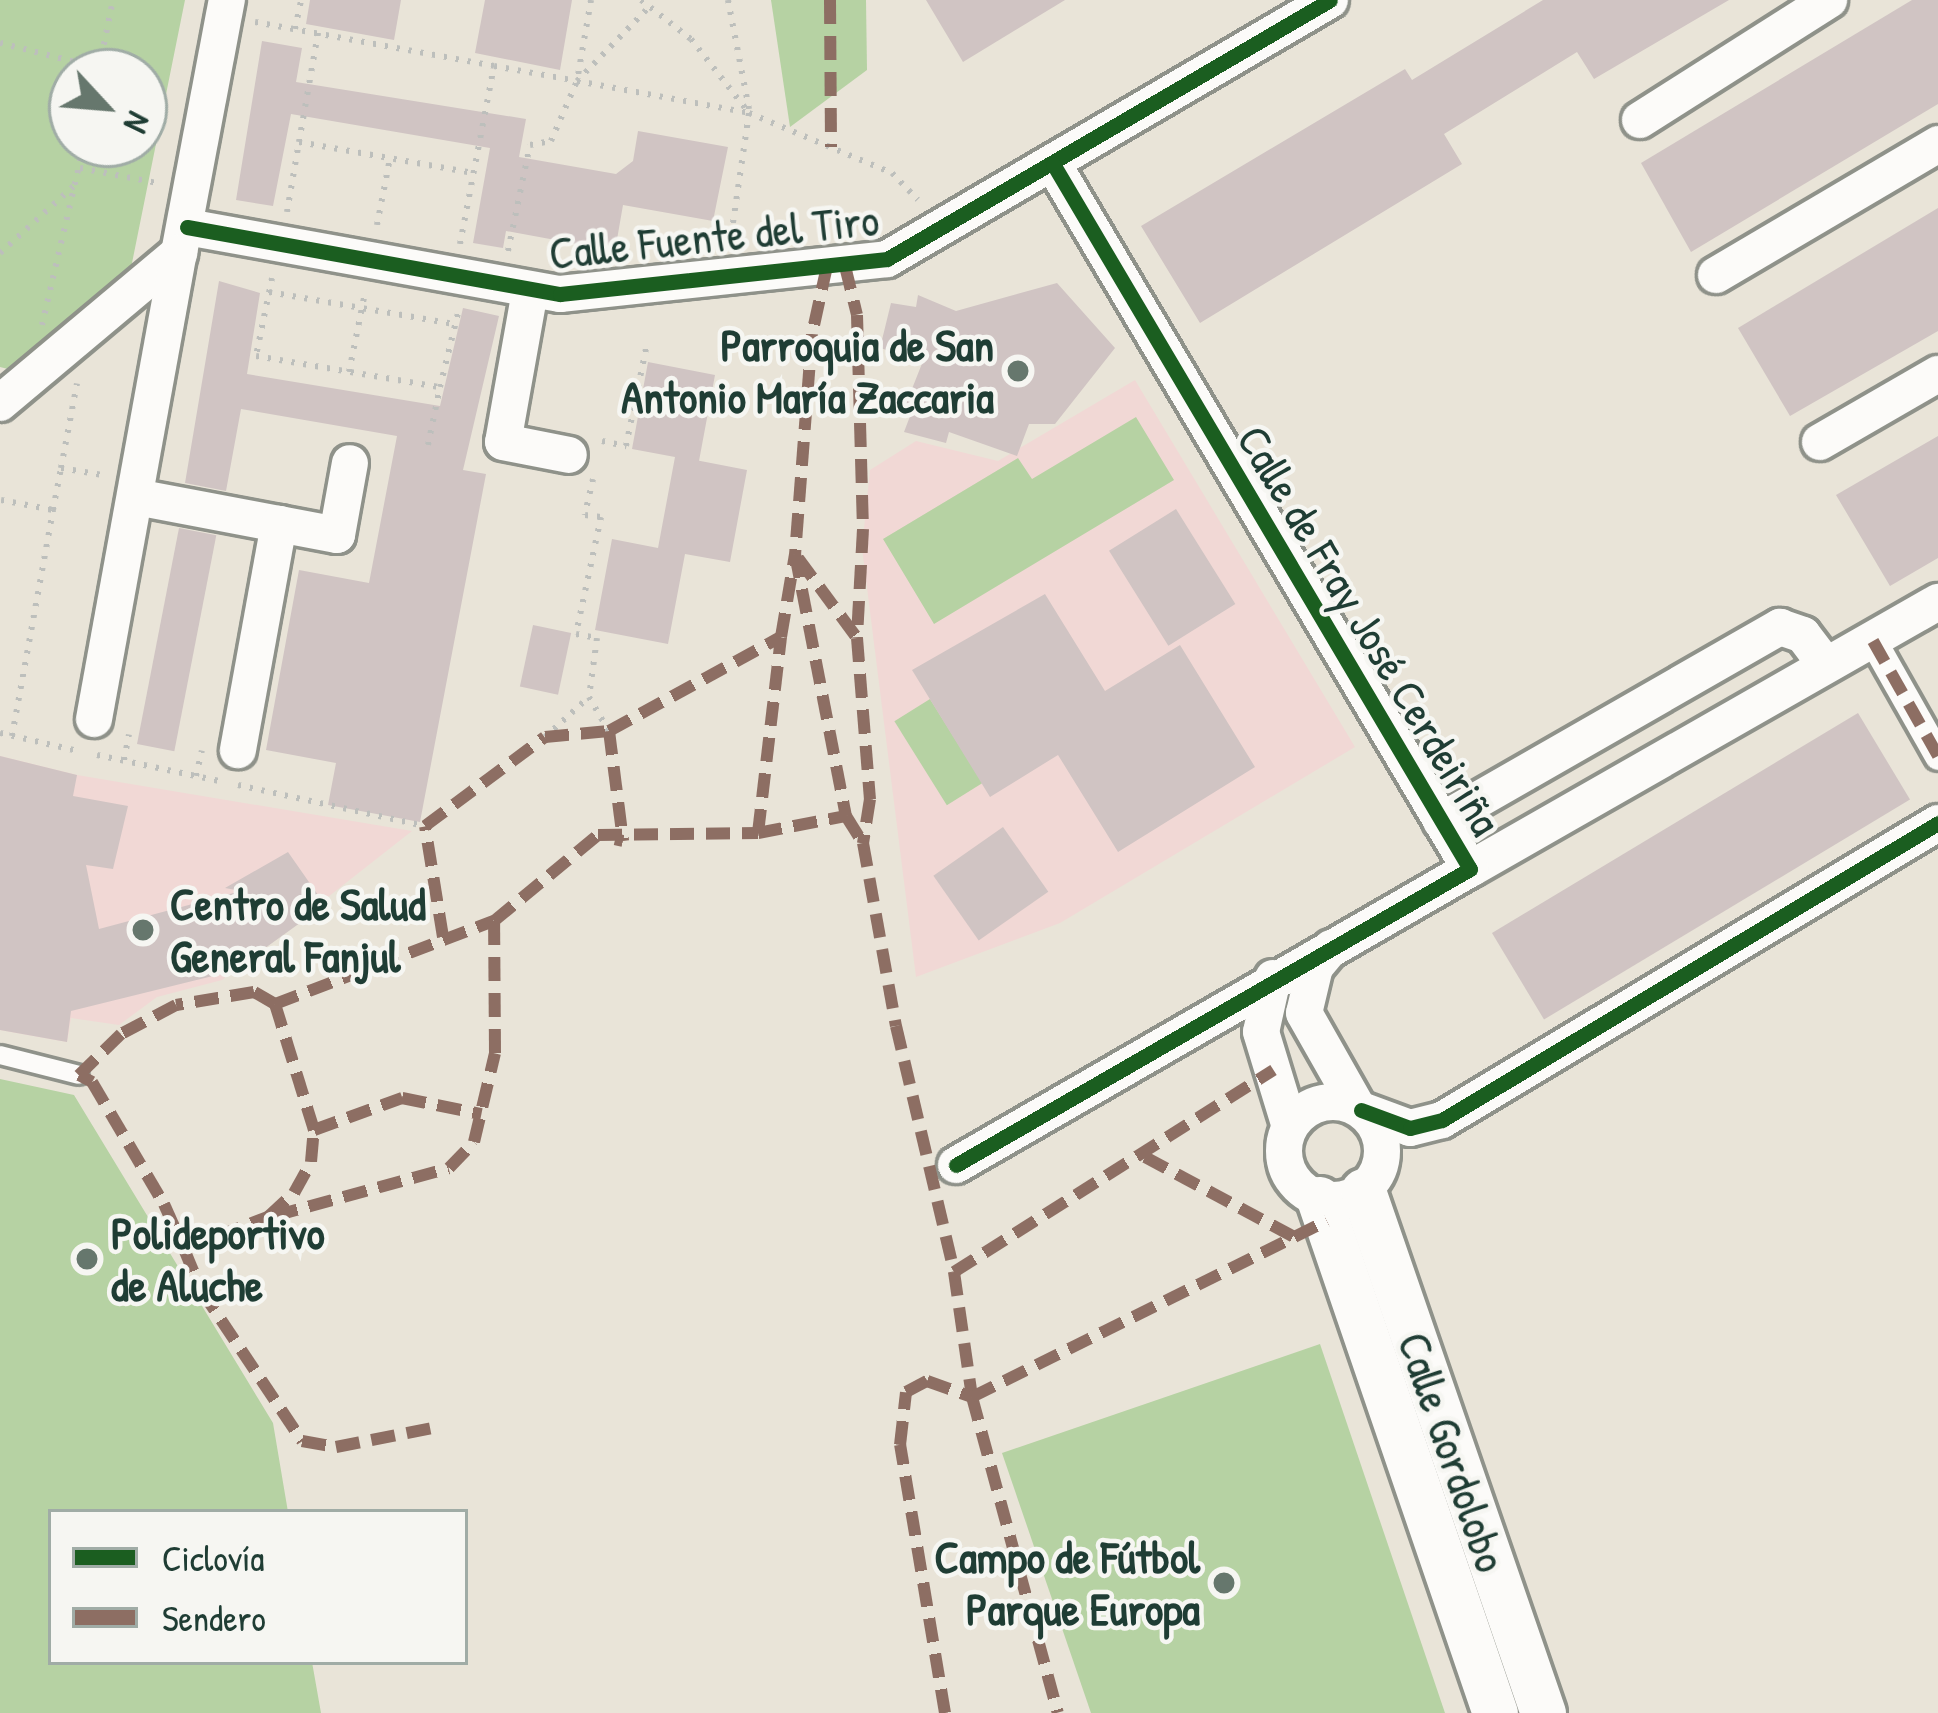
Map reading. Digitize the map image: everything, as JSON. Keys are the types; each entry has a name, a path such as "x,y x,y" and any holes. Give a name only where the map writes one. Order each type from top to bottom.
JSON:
{"street":[{"name":"Calle Fuente del Tiro","path":"183,240 530,291 661,287 886,259 1330,0"},
{"path":"1640,120 1829,0"},
{"path":"94,718 183,240 236,10"},
{"path":"1716,275 1938,144"},
{"name":"Calle de Fray José Cerdeiriña","path":"1053,164 1469,868"},
{"path":"0,404 183,240"},
{"path":"530,291 502,442 588,458"},
{"path":"1820,442 1938,374"},
{"path":"136,497 337,535 350,463"},
{"path":"220,750 279,524"},
{"name":"Calle de Fray José Cerdeiriña","path":"956,1165 1338,940 1938,602"},
{"name":"Calle de Fray José Cerdeiriña","path":"1441,821 1780,627 1804,635 1824,664"},
{"path":"1873,640 1938,757"},
{"path":"1290,1127 1312,1106 1360,1109 1410,1128 1442,1120 1938,823"},
{"path":"1273,978 1261,1032 1290,1127 1287,1170 1341,1195 1383,1150 1304,1013 1315,967 1338,940"},
{"name":"Calle Gordolobo","path":"1341,1195 1495,1713"},
{"name":"Calle Gordolobo","path":"1341,1195 1543,1713"}],"lane":[{"path":"0,1055 79,1075"}],"path":[{"path":"103,48 113,0"},
{"path":"295,29 301,0"},
{"path":"506,259 530,145 557,133 577,81 591,0"},
{"path":"641,0 647,10 691,39 749,113"},
{"path":"728,0 749,113 730,243"},
{"path":"236,10 295,29 749,113 892,173 934,216"},
{"path":"577,81 647,10"},
{"path":"286,212 318,33"},
{"path":"0,43 48,56"},
{"path":"470,252 459,250 494,66"},
{"path":"299,142 473,173"},
{"path":"376,231 390,158"},
{"path":"39,334 80,168 158,183"},
{"path":"0,253 78,181"},
{"path":"274,264 256,356 440,387"},
{"path":"350,372 367,281"},
{"path":"269,292 455,324"},
{"path":"428,445 461,300"},
{"path":"609,730 589,698 597,638 576,634 601,517 585,514 588,458 626,446 647,344"},
{"path":"12,736 77,380"},
{"path":"61,468 102,475"},
{"path":"1,500 53,510"},
{"path":"545,737 589,698"},
{"path":"0,733 425,826"},
{"path":"124,760 129,734"},
{"path":"196,776 220,750"}],"shaded area":[{"path":"1135,380 1355,747 1060,923 916,977 862,548 870,470 916,441 998,461"},
{"name":"Centro de Salud General Fanjul","path":"0,756 77,775 412,831 222,980 157,997 119,1025 71,1018 67,1042 0,1030"}],"green space":[{"path":"0,0 185,0 168,84 168,48 48,48 48,168 151,168 131,268 12,370 0,367"},
{"path":"771,0 866,0 867,70 790,127"},
{"path":"1136,417 1174,480 934,624 883,539 1018,458 1032,479"},
{"path":"930,699 982,783 947,805 894,721"},
{"name":"Polideportivo de Aluche","path":"0,1079 74,1095 273,1423 287,1509 48,1509 48,1665 313,1665 321,1713 0,1713"},
{"name":"Campo de Fútbol Parque Europa","path":"1320,1344 1445,1713 1091,1713 1002,1453"}],"building":[{"path":"310,0 401,0 394,40 306,24"},
{"path":"485,0 572,0 560,70 475,53"},
{"path":"926,0 1065,0 963,62"},
{"path":"1543,0 1729,0 1594,79 1577,52 1444,134 1462,164 1200,323 1141,226 1405,69 1412,80"},
{"path":"1912,0 1938,0 1938,104 1691,252 1641,163"},
{"path":"262,41 302,48 296,82 526,119 519,157 616,174 633,161 638,131 728,147 713,221 623,205 615,251 506,231 503,248 473,243 490,148 291,114 273,206 236,200"},
{"path":"1938,208 1938,331 1790,416 1738,328"},
{"path":"219,281 260,293 247,374 440,406 463,308 499,316 463,470 486,474 420,822 328,805 336,763 266,750 299,570 369,583 397,436 241,409 226,491 185,483"},
{"name":"Parroquia de San Antonio María Zaccaria","path":"1057,283 1115,348 1055,424 1029,424 1017,456 949,432 946,443 904,432 912,411 904,409 923,361 880,348 891,303 916,307 918,295 956,311"},
{"path":"648,362 715,375 699,461 747,470 730,562 685,554 668,644 595,630 612,539 658,548 675,457 632,449"},
{"path":"1938,436 1938,558 1890,586 1836,495"},
{"path":"1176,509 1235,604 1168,646 1109,551"},
{"path":"179,528 216,535 174,751 137,744"},
{"path":"1045,594 1105,691 1180,645 1255,767 1118,852 1058,755 990,797 912,670"},
{"path":"533,625 571,633 558,695 520,687"},
{"path":"1858,713 1910,800 1544,1019 1492,933"},
{"name":"Centro de Salud General Fanjul","path":"0,756 77,775 73,796 128,806 113,869 86,865 99,929 241,891 225,888 288,852 325,905 233,971 71,1011 67,1042 0,1030"},
{"path":"1003,827 1048,892 979,940 933,876"}],"marked path":[{"path":"830,0 831,147"},
{"path":"827,266 812,334 795,554 846,816"},
{"path":"845,266 857,315 863,529 857,638"},
{"path":"443,937 425,826 545,737 609,731 781,637 795,554"},
{"path":"798,558 857,638 870,799 863,843"},
{"path":"758,833 781,637"},
{"path":"1873,641 1938,756"},
{"path":"609,731 623,841 615,839"},
{"path":"275,1004 494,921 598,835 758,833 846,816 863,843 896,1026 954,1272 972,1397 1058,1713"},
{"path":"274,1216 449,1168 474,1142 495,1053 494,921"},
{"path":"184,1249 268,1217 294,1193 311,1162 314,1130 275,1004 254,992 176,1005 121,1034 79,1075 92,1082 164,1204 201,1290 302,1441 336,1447 433,1428"},
{"path":"954,1272 1273,1070"},
{"path":"314,1130 402,1098 481,1114"},
{"path":"1145,1157 1294,1237"},
{"path":"945,1713 900,1445 906,1392 927,1381 972,1397 1327,1221"}],"cycle path":[{"path":"187,227 560,294 887,259 1330,0"},
{"path":"956,1165 1470,869 1053,164"},
{"path":"1361,1110 1410,1128 1442,1120 1938,823"}],"place":[{"name":"Parroquia de San Antonio María Zaccaria","path":"1018,371"},
{"name":"Centro de Salud General Fanjul","path":"143,930"},
{"name":"Polideportivo de Aluche","path":"87,1259"},
{"name":"Campo de Fútbol Parque Europa","path":"1224,1583"}]}
